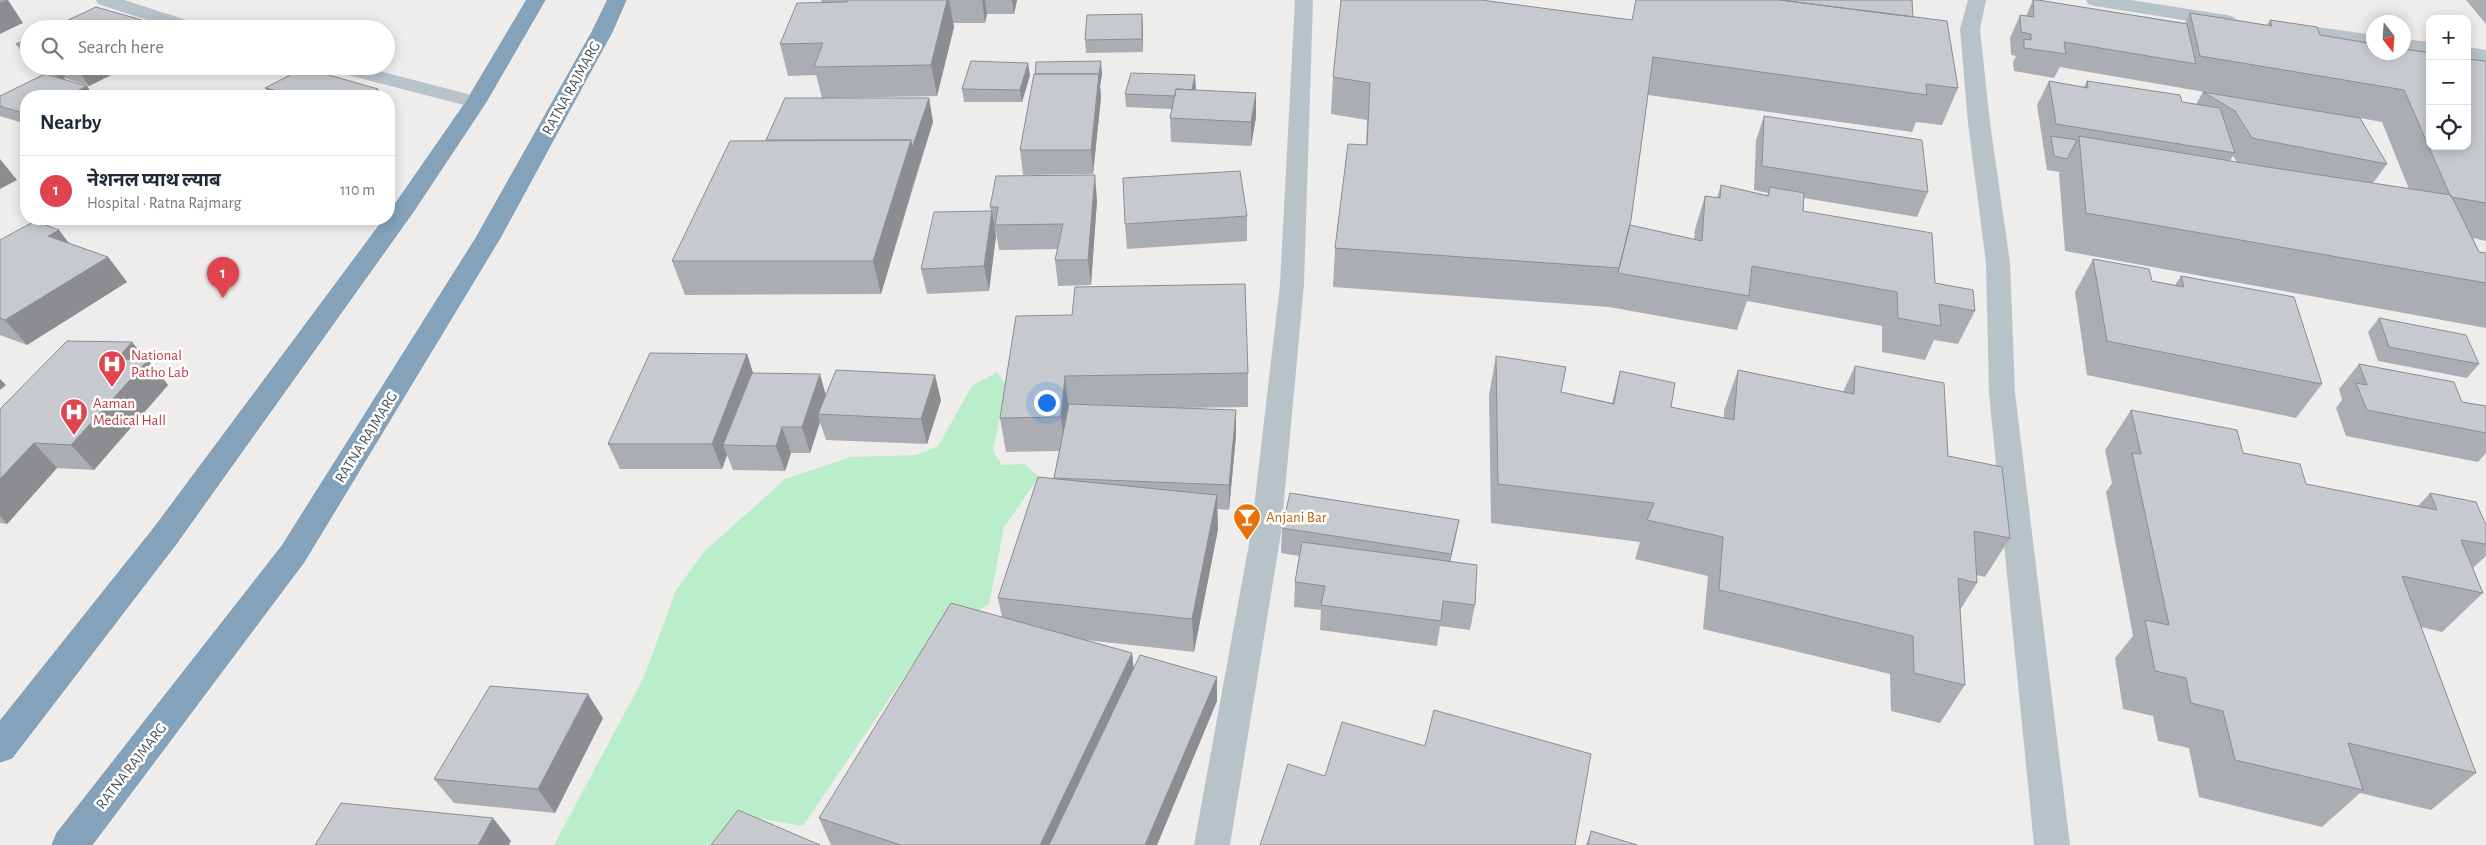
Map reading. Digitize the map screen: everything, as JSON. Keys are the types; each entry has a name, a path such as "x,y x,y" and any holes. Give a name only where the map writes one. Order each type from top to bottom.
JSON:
{"highway":[{"path":"395,221 476,102 536,0"},
{"name":"RATNA RAJMARG","path":"70,845 293,554 488,238 602,32 617,0"},
{"path":"0,747 165,536 392,225"}],"street":[{"path":"105,0 167,20"},
{"path":"1212,845 1266,533 1292,284 1304,0"},
{"path":"1977,0 1970,29 1979,123 1998,263 2002,392 2052,845"},
{"path":"2095,0 2366,40"},
{"path":"2411,46 2426,48"},
{"path":"2471,54 2486,56"},
{"path":"370,75 476,102"}],"green space":[{"path":"997,372 1006,385 993,451 1002,465 1025,464 1039,477 1004,527 989,604 925,646 803,826 750,817 725,845 554,845 644,677 676,590 704,552 785,479 851,457 917,455 938,446 972,386"}],"building":[{"path":"848,0 947,0 931,65 814,67 823,43 780,44 797,3 847,2"},
{"path":"1341,0 1481,0 1632,20 1636,0 1780,0 1947,21 1958,88 1926,84 1927,95 1653,57 1631,220 1619,268 1335,248 1348,144 1367,145 1370,83 1333,77"},
{"path":"1780,0 1912,0 1913,17"},
{"path":"2033,0 2187,24 2196,64 2064,42 2066,54 2024,48 2024,39 2031,40 2031,34 2021,32 2020,15 2034,17"},
{"path":"96,7 142,20 68,20"},
{"path":"2190,13 2272,26 2270,20 2317,27 2320,35 2366,43 2366,60 2411,60 2411,50 2426,52 2426,140 2404,90 2200,56"},
{"path":"1142,14 1142,39 1085,40 1087,15"},
{"path":"2471,59 2486,61 2486,203 2451,197 2430,150 2471,150"},
{"path":"971,61 1028,63 1020,90 962,89"},
{"path":"1101,61 1099,74 1035,74 1036,62"},
{"path":"1131,73 1195,75 1192,90 1176,89 1175,96 1125,94"},
{"path":"1034,74 1099,74 1091,150 1020,150"},
{"path":"43,75 87,86 79,90 20,90 20,112 0,106 0,96"},
{"path":"290,75 329,75 378,89 274,90 265,88"},
{"path":"2049,81 2088,88 2087,81 2180,95 2182,102 2220,108 2235,153 2056,124"},
{"path":"1176,89 1256,93 1251,122 1170,118"},
{"path":"2203,92 2360,118 2387,164 2252,138 2235,111"},
{"path":"785,98 929,98 912,148 911,140 766,140"},
{"path":"1764,116 1922,140 1928,192 1762,166"},
{"path":"2051,136 2077,140 2067,159 2054,156"},
{"path":"2079,136 2451,195 2479,252 2486,253 2486,283 2086,213"},
{"path":"911,140 873,261 672,261 730,141"},
{"path":"1240,171 1247,216 1125,224 1123,178"},
{"path":"1095,175 1088,260 1055,260 1063,224 995,225 998,207 990,207 996,176"},
{"path":"1721,185 1768,196 1770,187 1804,193 1803,211 1932,233 1935,283 1973,290 1975,311 1939,304 1941,326 1898,318 1897,292 1752,266 1749,296 1618,273 1630,225 1702,241 1705,196 1720,198"},
{"path":"992,211 984,266 921,269 934,212"},
{"path":"28,225 46,225 59,230 48,236 108,257 5,320 0,318 0,240"},
{"path":"2093,259 2149,269 2152,281 2184,287 2181,276 2294,297 2322,384 2107,341"},
{"path":"1245,284 1248,373 1065,376 1061,417 1000,418 1016,316 1072,315 1075,287"},
{"path":"2379,318 2466,335 2479,364 2389,347"},
{"path":"67,341 132,342 117,359 148,360 71,445 34,443 0,479 0,409"},
{"path":"650,353 747,354 712,444 608,444"},
{"path":"1496,356 1566,367 1561,392 1614,404 1620,371 1675,383 1671,407 1734,420 1738,370 1854,394 1855,366 1944,383 1948,456 2002,467 2010,538 1974,531 1977,583 1958,578 1965,685 1914,673 1913,636 1719,590 1723,537 1647,520 1654,503 1498,484"},
{"path":"2359,364 2454,382 2462,402 2486,406 2486,433 2367,410 2356,383 2367,385"},
{"path":"836,370 935,375 921,419 818,414"},
{"path":"752,373 820,374 802,427 782,427 776,446 723,445"},
{"path":"1069,404 1236,410 1229,485 1054,478"},
{"path":"2131,410 2237,430 2243,453 2300,464 2306,484 2437,510 2430,493 2476,502 2486,525 2486,544 2461,540 2483,593 2402,576 2476,773 2348,743 2363,790 2235,760 2223,711 2191,703 2186,678 2155,671 2145,620 2169,625 2132,453 2141,454"},
{"path":"1038,477 1217,495 1192,619 998,598"},
{"path":"1290,493 1459,520 1451,554 1282,528"},
{"path":"1302,542 1477,565 1475,605 1443,601 1441,621 1321,605 1325,586 1295,582"},
{"path":"951,603 1132,653 1040,845 901,845 819,818"},
{"path":"1140,655 1217,677 1145,845 1049,845"},
{"path":"490,686 588,694 538,789 434,779"},
{"path":"1434,710 1591,754 1575,845 1260,845 1288,764 1325,776 1342,722 1425,746"},
{"path":"341,803 493,818 478,845 315,845"},
{"path":"738,810 820,845 711,845"},
{"path":"1591,831 1637,845 1588,845"}],"place":[{"name":"नेशनल प्याथ ल्याब","path":"223,298"},
{"name":"National Patho Lab","path":"112,388"},
{"name":"Aaman Medical Hall","path":"74,436"},
{"name":"Anjani Bar","path":"1247,541"}]}
